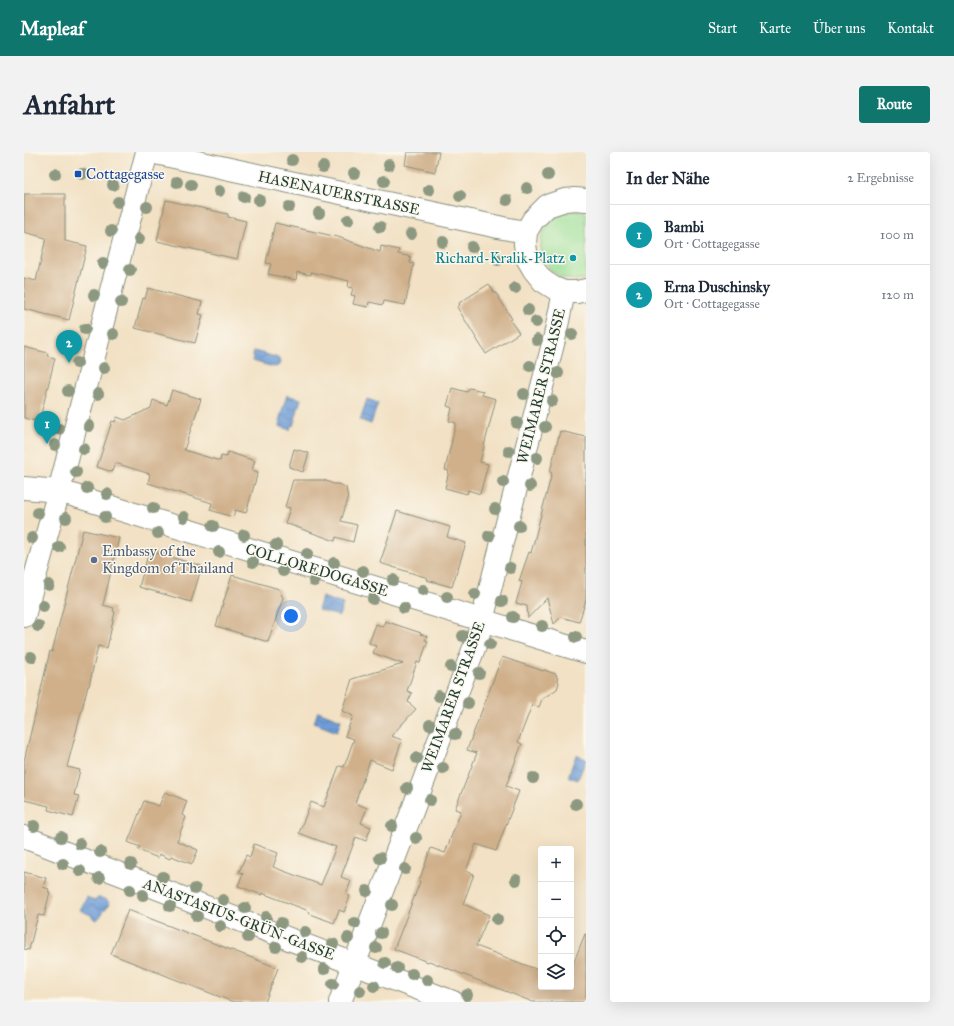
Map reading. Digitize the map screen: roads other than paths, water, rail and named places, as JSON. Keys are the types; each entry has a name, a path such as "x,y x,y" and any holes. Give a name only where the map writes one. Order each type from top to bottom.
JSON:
{"street":[{"path":"24,616 59,491 147,152"},
{"name":"HASENAUERSTRASSE","path":"151,152 526,232"},
{"path":"586,199 564,200 547,206 534,220 526,232 527,258 543,281 564,292 586,290"},
{"name":"WEIMARER STRASSE","path":"340,1002 477,640 552,347 564,292"},
{"name":"COLLOREDOGASSE","path":"24,488 59,491 586,652"},
{"name":"ANASTASIUS-GRÜN-GASSE","path":"24,837 453,1002"}],"water":[{"path":"254,351 276,357 279,359 280,363 278,366 274,367 252,361"},
{"path":"287,395 301,399 293,426 291,425 290,430 279,426 279,421"},
{"path":"367,399 378,403 371,424 360,420"},
{"path":"322,597 343,604 339,616 318,610"},
{"path":"318,711 341,720 337,732 314,723"},
{"path":"576,755 586,759 578,780 568,777"},
{"path":"87,897 94,901 98,898 104,899 110,904 97,920 91,915 80,910"}],"place":[{"name":"Cottagegasse","path":"78,174"},
{"name":"Richard-Kralik-Platz","path":"573,258"},
{"name":"Erna Duschinsky","path":"69,363"},
{"name":"Bambi","path":"47,444"},
{"name":"Embassy of the Kingdom of Thailand","path":"94,560"}]}
